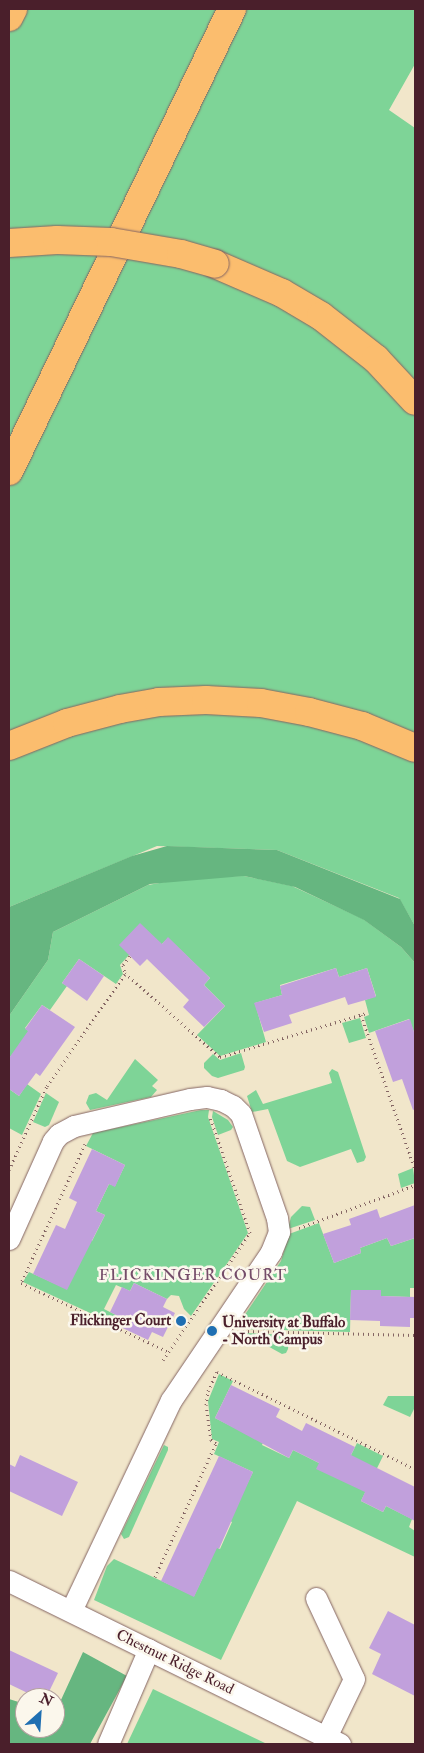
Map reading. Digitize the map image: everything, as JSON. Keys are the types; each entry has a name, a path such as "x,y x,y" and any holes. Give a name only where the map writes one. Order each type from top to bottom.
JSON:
{"highway":[{"path":"9,17 13,9"},
{"path":"9,471 232,9"},
{"path":"9,243 57,240 111,242 181,254 215,264 282,292 320,316 376,359 415,401"},
{"path":"9,746 67,722 111,711 159,702 206,700 261,703 309,712 362,726 415,748"}],"street":[{"path":"9,1239 53,1141 66,1130 190,1099 207,1098 221,1100 233,1106 241,1114 277,1218 279,1232 271,1252 171,1400 71,1611"},
{"name":"Chestnut Ridge Road","path":"9,1581 333,1741"},
{"path":"316,1598 354,1679 333,1741"},
{"path":"108,1744 149,1649"}],"path":[{"path":"130,956 123,965 125,974 220,1058 367,1013"},
{"path":"9,1170 47,1086 125,974"},
{"path":"361,1015 415,1169"},
{"path":"163,1360 250,1233 210,1118 211,1111"},
{"path":"96,1121 21,1283 169,1352"},
{"path":"298,1228 415,1185"},
{"path":"243,1331 415,1335"},
{"path":"155,1577 216,1443 211,1440 206,1405 208,1391 218,1372 415,1469"}],"green space":[{"path":"9,9 415,9 415,64 389,110 415,128 415,926 399,898 277,850 157,846 9,907"},
{"path":"167,846 277,850 400,899 415,926 415,963 401,947 364,920 295,887 244,876 150,884 53,932 48,960 9,1016 9,907 132,856"},
{"path":"244,876 292,886 363,919 401,947 415,963 415,1035 409,1019 369,1033 364,1017 369,1015 365,1000 376,996 367,968 339,977 336,968 280,985 282,995 255,1003 266,1042 220,1056 197,1035 225,1006 204,985 210,978 168,938 162,944 129,955 120,965 123,974 116,984 79,959 62,983 67,986 50,1010 42,1005 25,1028 32,1034 9,1058 9,1016 48,960 53,932 148,885 194,877"},
{"path":"360,1018 366,1038 349,1043 342,1023"},
{"path":"241,1053 245,1067 244,1070 218,1078 212,1076 204,1068 204,1063 213,1054 220,1060"},
{"path":"135,1059 158,1080 152,1086 157,1090 151,1097 90,1110 86,1103 89,1095 96,1093 107,1100"},
{"path":"332,1069 338,1072 366,1157 364,1161 357,1163 351,1149 300,1167 287,1161 268,1109 252,1112 247,1096 256,1090 263,1104 332,1083 329,1073"},
{"path":"27,1084 41,1094 22,1135 9,1128 9,1089 19,1096"},
{"path":"46,1093 59,1102 49,1125 45,1127 33,1122"},
{"path":"201,1110 209,1110 208,1117 248,1233 191,1316 184,1309 179,1296 171,1295 167,1299 134,1283 130,1291 116,1285 104,1309 118,1316 114,1324 23,1282 29,1272 67,1289 84,1238 92,1241 105,1215 96,1211 109,1184 115,1186 125,1165 86,1146 93,1133"},
{"path":"213,1111 228,1120 233,1127 231,1130 218,1135 212,1117"},
{"path":"413,1168 415,1183 401,1188 398,1174"},
{"path":"302,1206 310,1207 315,1220 288,1229 291,1217"},
{"path":"319,1223 334,1263 361,1253 360,1248 387,1238 391,1246 415,1238 415,1288 410,1288 410,1297 381,1296 380,1290 351,1290 350,1332 242,1329 244,1316 281,1261 289,1234"},
{"path":"244,1333 289,1335 288,1349 286,1353 282,1354"},
{"path":"219,1374 233,1381 215,1418 237,1429 266,1436 262,1445 289,1458 293,1450 319,1463 339,1479 357,1443 383,1456 361,1501 383,1512 386,1506 412,1519 409,1527 415,1531 415,1557 297,1501 221,1660 94,1600 107,1566 114,1559 194,1596 204,1575 211,1545 220,1549 232,1522 224,1518 242,1494 253,1472 214,1454 219,1442 212,1439 208,1401"},
{"path":"388,1396 415,1396 415,1407 410,1417 383,1405"},
{"path":"164,1445 168,1447 168,1450 129,1537 124,1539 121,1534"},
{"path":"83,1652 127,1676 90,1744 9,1744 9,1699 15,1701 15,1738 65,1738 65,1691"},
{"path":"153,1689 267,1744 127,1744"}],"building":[{"path":"140,923 162,944 168,937 210,978 204,985 225,1006 204,1027 183,1007 189,1000 147,959 140,966 119,945"},
{"path":"79,959 104,976 87,1001 62,983"},
{"path":"336,968 339,977 367,968 376,997 348,1005 345,997 289,1015 292,1023 264,1032 254,1003 282,995 280,986"},
{"path":"42,1005 75,1027 40,1076 36,1073 19,1096 9,1089 9,1058 28,1031 25,1029"},
{"path":"410,1019 415,1035 415,1109 413,1110 402,1079 393,1082 375,1031"},
{"path":"92,1149 125,1165 115,1187 109,1184 96,1211 105,1215 67,1290 33,1274 56,1225 65,1229 77,1202 69,1198"},
{"path":"415,1205 415,1238 391,1246 387,1238 360,1248 361,1253 334,1263 323,1234 351,1225 349,1219 377,1209 380,1218"},
{"path":"134,1283 167,1299 163,1307 175,1313 163,1337 152,1332 148,1340 114,1324 118,1316 110,1312 122,1287 130,1291"},
{"path":"351,1290 381,1290 381,1296 415,1297 415,1318 410,1318 410,1327 380,1326 380,1321 350,1320"},
{"path":"231,1385 280,1409 276,1417 302,1431 306,1423 355,1447 351,1455 415,1487 415,1521 386,1506 383,1512 361,1501 365,1492 316,1469 319,1463 293,1450 289,1458 215,1418"},
{"path":"20,1455 78,1482 62,1516 9,1491 9,1464 15,1467"},
{"path":"219,1456 253,1472 219,1549 217,1548 194,1597 161,1581"},
{"path":"388,1611 415,1625 415,1696 372,1674 381,1654 369,1648"},
{"path":"9,1650 58,1673 51,1688 17,1688 9,1684"}],"place":[{"name":"Flickinger Court","path":"181,1321"},
{"name":"University at Buffalo - North Campus","path":"212,1331"}],"district":[{"name":"FLICKINGER COURT","path":"193,1275"}]}
